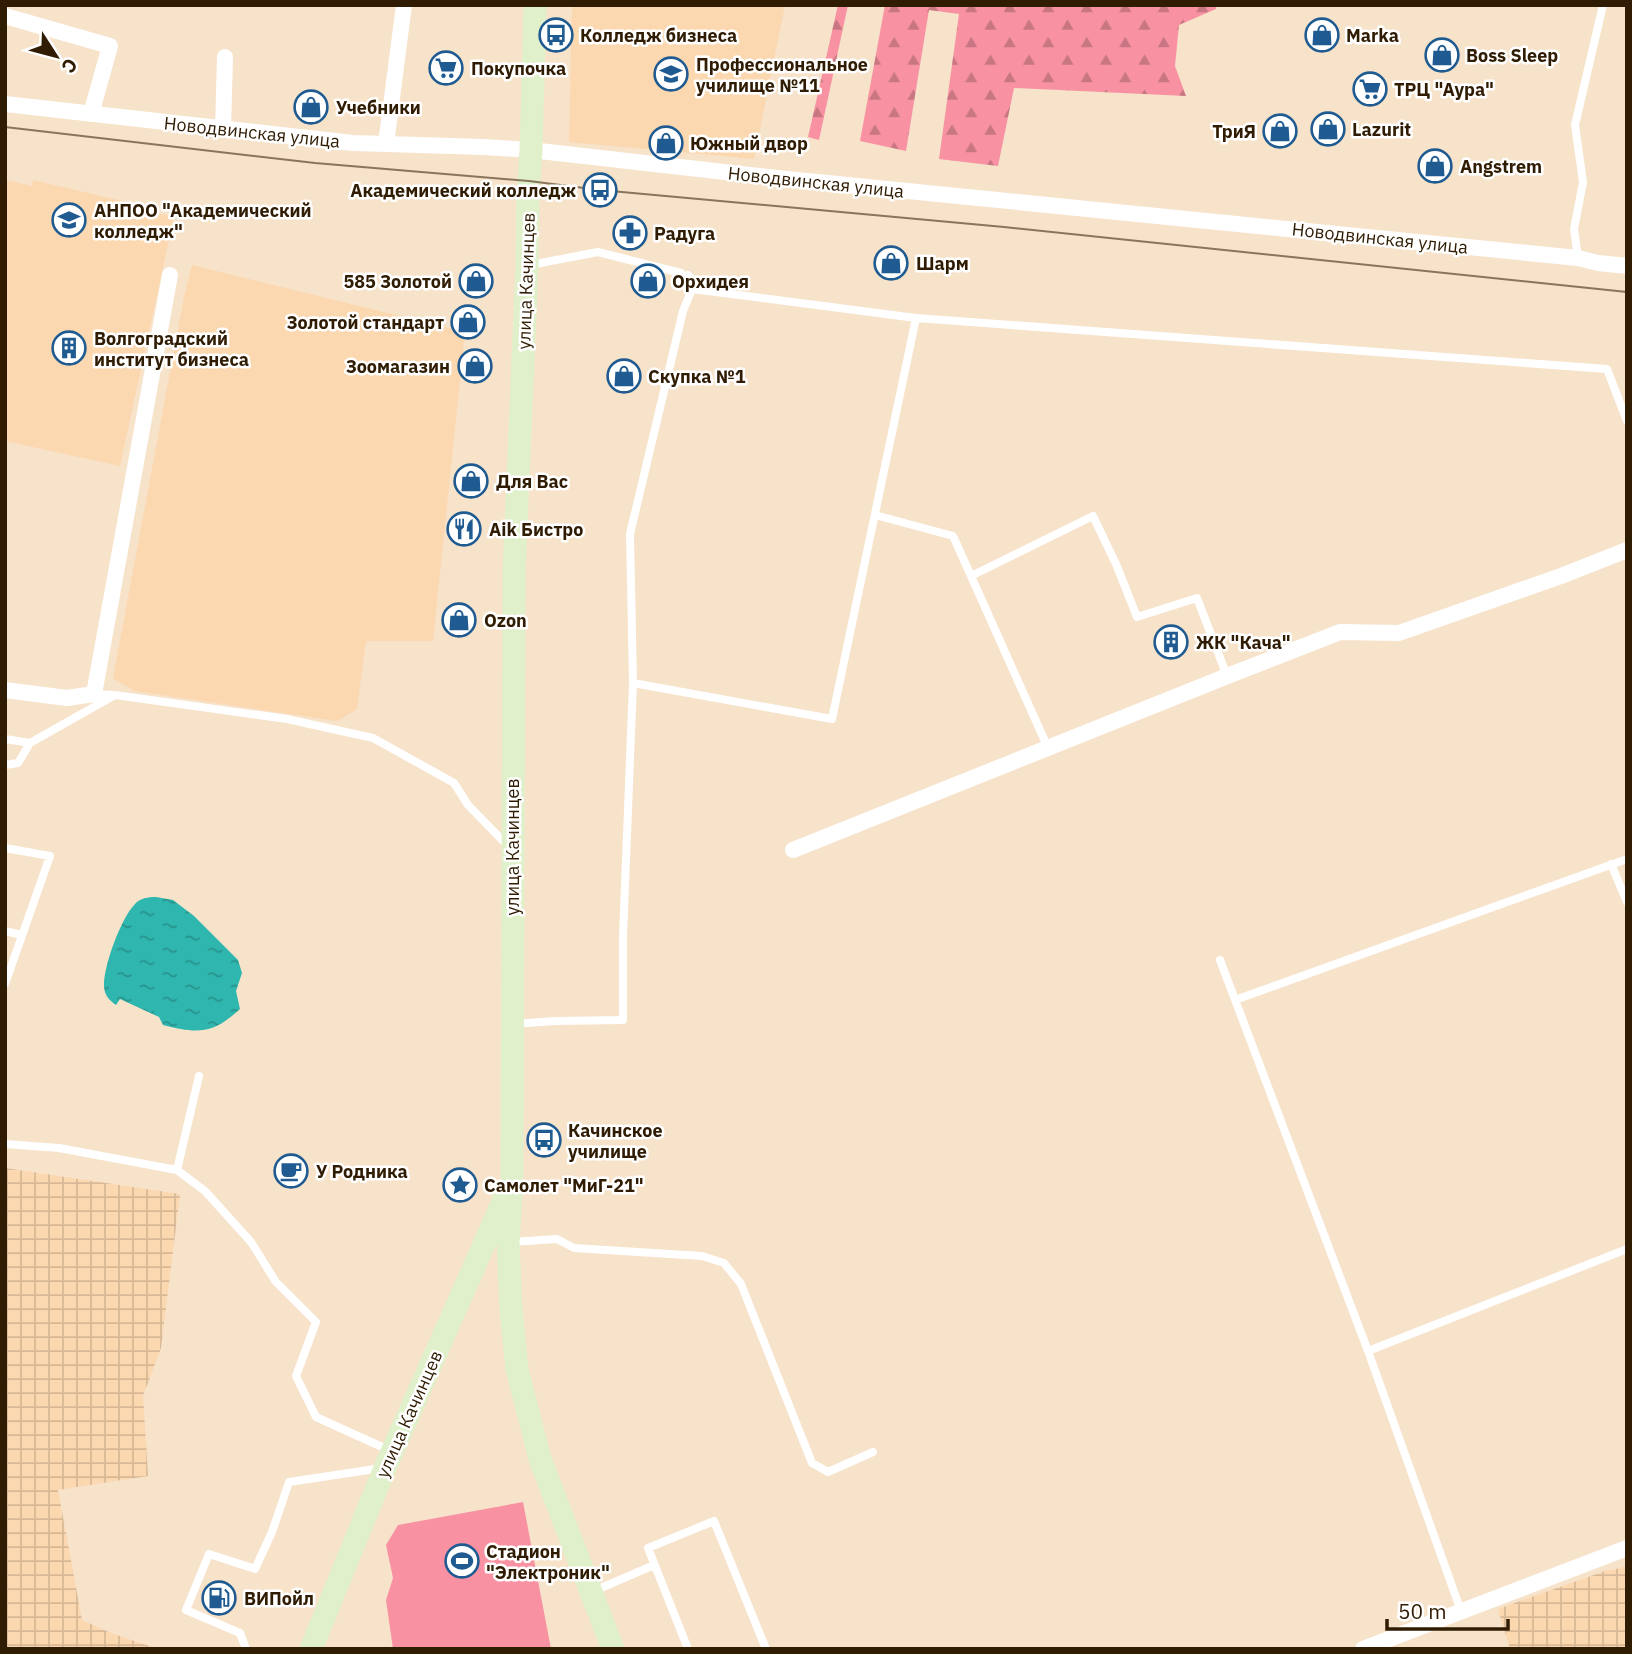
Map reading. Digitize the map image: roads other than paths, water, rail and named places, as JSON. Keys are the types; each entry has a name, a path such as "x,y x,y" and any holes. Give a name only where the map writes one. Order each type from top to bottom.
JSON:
{"main road":[{"name":"улица Качинцев","path":"311,1649 388,1460 512,1181 514,572 535,5"},
{"path":"512,1181 508,1242 517,1369 540,1459 613,1649"}],"street":[{"path":"386,144 404,5"},
{"path":"5,16 110,46 91,114"},
{"path":"223,129 225,57"},
{"name":"Новодвинская улица","path":"5,104 353,143 531,150 777,178 1578,258 1627,266"},
{"path":"5,690 67,698 94,694 170,275"},
{"path":"793,850 1340,632 1399,633 1627,550"},
{"path":"1363,1649 1627,1548"}],"lane":[{"path":"1578,258 1574,229 1583,182 1574,125 1603,5"},
{"path":"512,1024 623,1020 623,936 633,682 630,534 683,311 693,280 685,274 598,252 527,266"},
{"path":"692,289 916,318 1607,369 1627,421"},
{"path":"633,682 832,719 916,318"},
{"path":"875,515 953,536 1048,748"},
{"path":"971,576 1093,516 1137,617 1197,598 1227,676"},
{"path":"94,694 287,719 373,738 454,783 468,805 512,850"},
{"path":"5,765 18,763 30,743 114,695"},
{"path":"5,739 30,743"},
{"path":"5,848 50,856 5,984"},
{"path":"1235,1000 1627,859"},
{"path":"1611,864 1627,902"},
{"path":"5,931 22,935"},
{"path":"1220,960 1368,1351 1461,1611"},
{"path":"177,1170 199,1076"},
{"path":"5,1144 59,1148 177,1170 205,1191 251,1242 276,1282 316,1322 296,1376 316,1417 388,1460"},
{"path":"508,1242 557,1239 574,1248 702,1256 724,1263 741,1284 812,1464 828,1472 873,1452"},
{"path":"1368,1351 1627,1249"},
{"path":"246,1649 240,1633 186,1610 209,1554 255,1569 272,1532 289,1482 388,1460"},
{"path":"688,1649 648,1548 714,1521 766,1649"},
{"path":"591,1592 654,1565"}],"water":[{"path":"156,897 173,900 194,916 238,960 242,973 236,991 240,1009 213,1027 186,1030 163,1025 159,1017 120,999 116,1005 105,993 106,968 124,920 137,902"}],"tram line":[{"path":"5,127 315,163 1004,227 1627,292"}],"place":[{"name":"Колледж бизнеса","path":"556,35"},
{"name":"Marka","path":"1322,35"},
{"name":"Boss Sleep","path":"1442,55"},
{"name":"Покупочка","path":"446,68"},
{"name":"Профессиональное училище №11","path":"671,74"},
{"name":"ТРЦ \"Аура\"","path":"1370,89"},
{"name":"Учебники","path":"311,107"},
{"name":"Lazurit","path":"1328,129"},
{"name":"ТриЯ","path":"1280,131"},
{"name":"Южный двор","path":"666,143"},
{"name":"Angstrem","path":"1435,166"},
{"name":"Академический колледж","path":"600,190"},
{"name":"АНПОО \"Академический колледж\"","path":"69,220"},
{"name":"Радуга","path":"630,233"},
{"name":"Шарм","path":"891,263"},
{"name":"585 Золотой","path":"476,281"},
{"name":"Орхидея","path":"648,281"},
{"name":"Золотой стандарт","path":"468,322"},
{"name":"Волгоградский институт бизнеса","path":"69,348"},
{"name":"Зоомагазин","path":"475,366"},
{"name":"Скупка №1","path":"624,376"},
{"name":"Для Вас","path":"471,481"},
{"name":"Aik Бистро","path":"464,529"},
{"name":"Ozon","path":"459,620"},
{"name":"ЖК \"Кача\"","path":"1171,642"},
{"name":"Качинское училище","path":"544,1140"},
{"name":"У Родника","path":"291,1171"},
{"name":"Самолет \"МиГ-21\"","path":"460,1185"},
{"name":"Стадион \"Электроник\"","path":"462,1561"},
{"name":"ВИПойл","path":"219,1598"}]}
